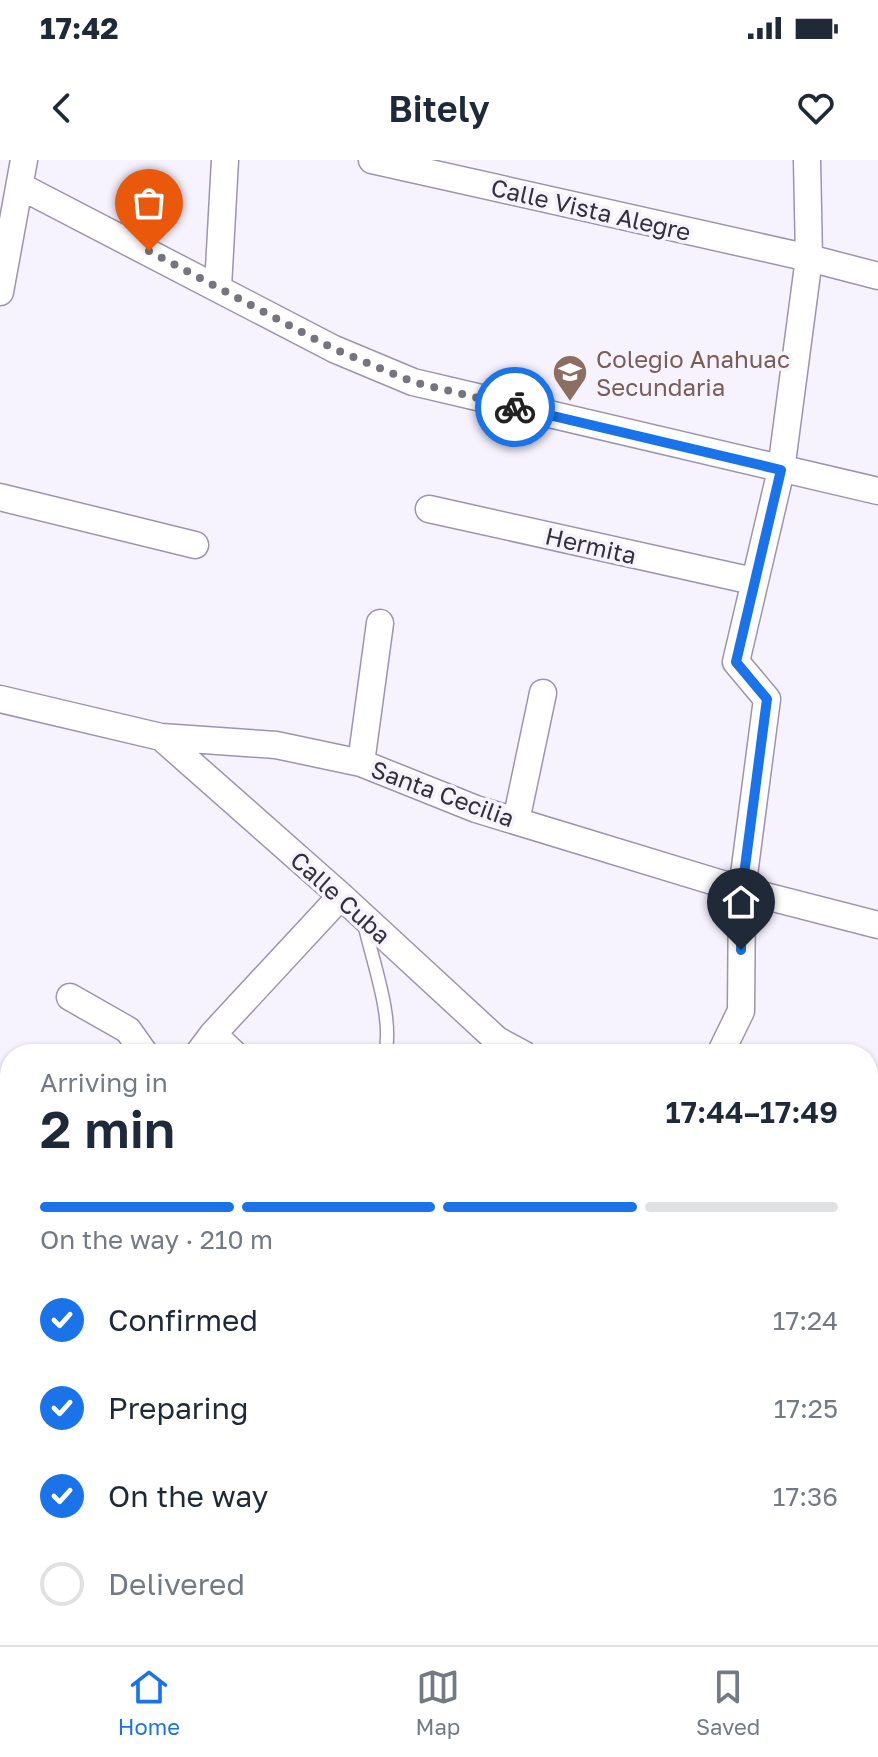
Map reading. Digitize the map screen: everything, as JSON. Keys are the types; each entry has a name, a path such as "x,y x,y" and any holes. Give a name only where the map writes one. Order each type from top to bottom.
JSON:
{"street":[{"path":"218,287 225,160"},
{"name":"Calle Vista Alegre","path":"372,160 878,276"},
{"path":"725,1044 741,1011 742,890 767,699 736,662 781,470 809,258 807,160"},
{"path":"1,279 22,173 218,287 334,349 413,382 878,491"},
{"path":"0,497 195,545"},
{"name":"Hermita","path":"429,509 753,581"},
{"path":"361,763 380,623"},
{"path":"516,821 543,693"},
{"name":"Santa Cecilia","path":"0,699 161,737 276,745 361,763 476,809 742,890 878,925"},
{"name":"Calle Cuba","path":"161,737 504,1044"},
{"path":"205,1044 341,896"},
{"path":"70,997 128,1030 138,1044"}],"lane":[{"path":"362,916 385,1012 388,1044"}],"way so far":[{"path":"149,251 334,349 413,382 515,407"}],"place":[{"name":"Colegio Anahuac Secundaria","path":"570,403"}],"route":[{"path":"515,407 781,470 736,662 767,699 742,890 741,950"}]}
